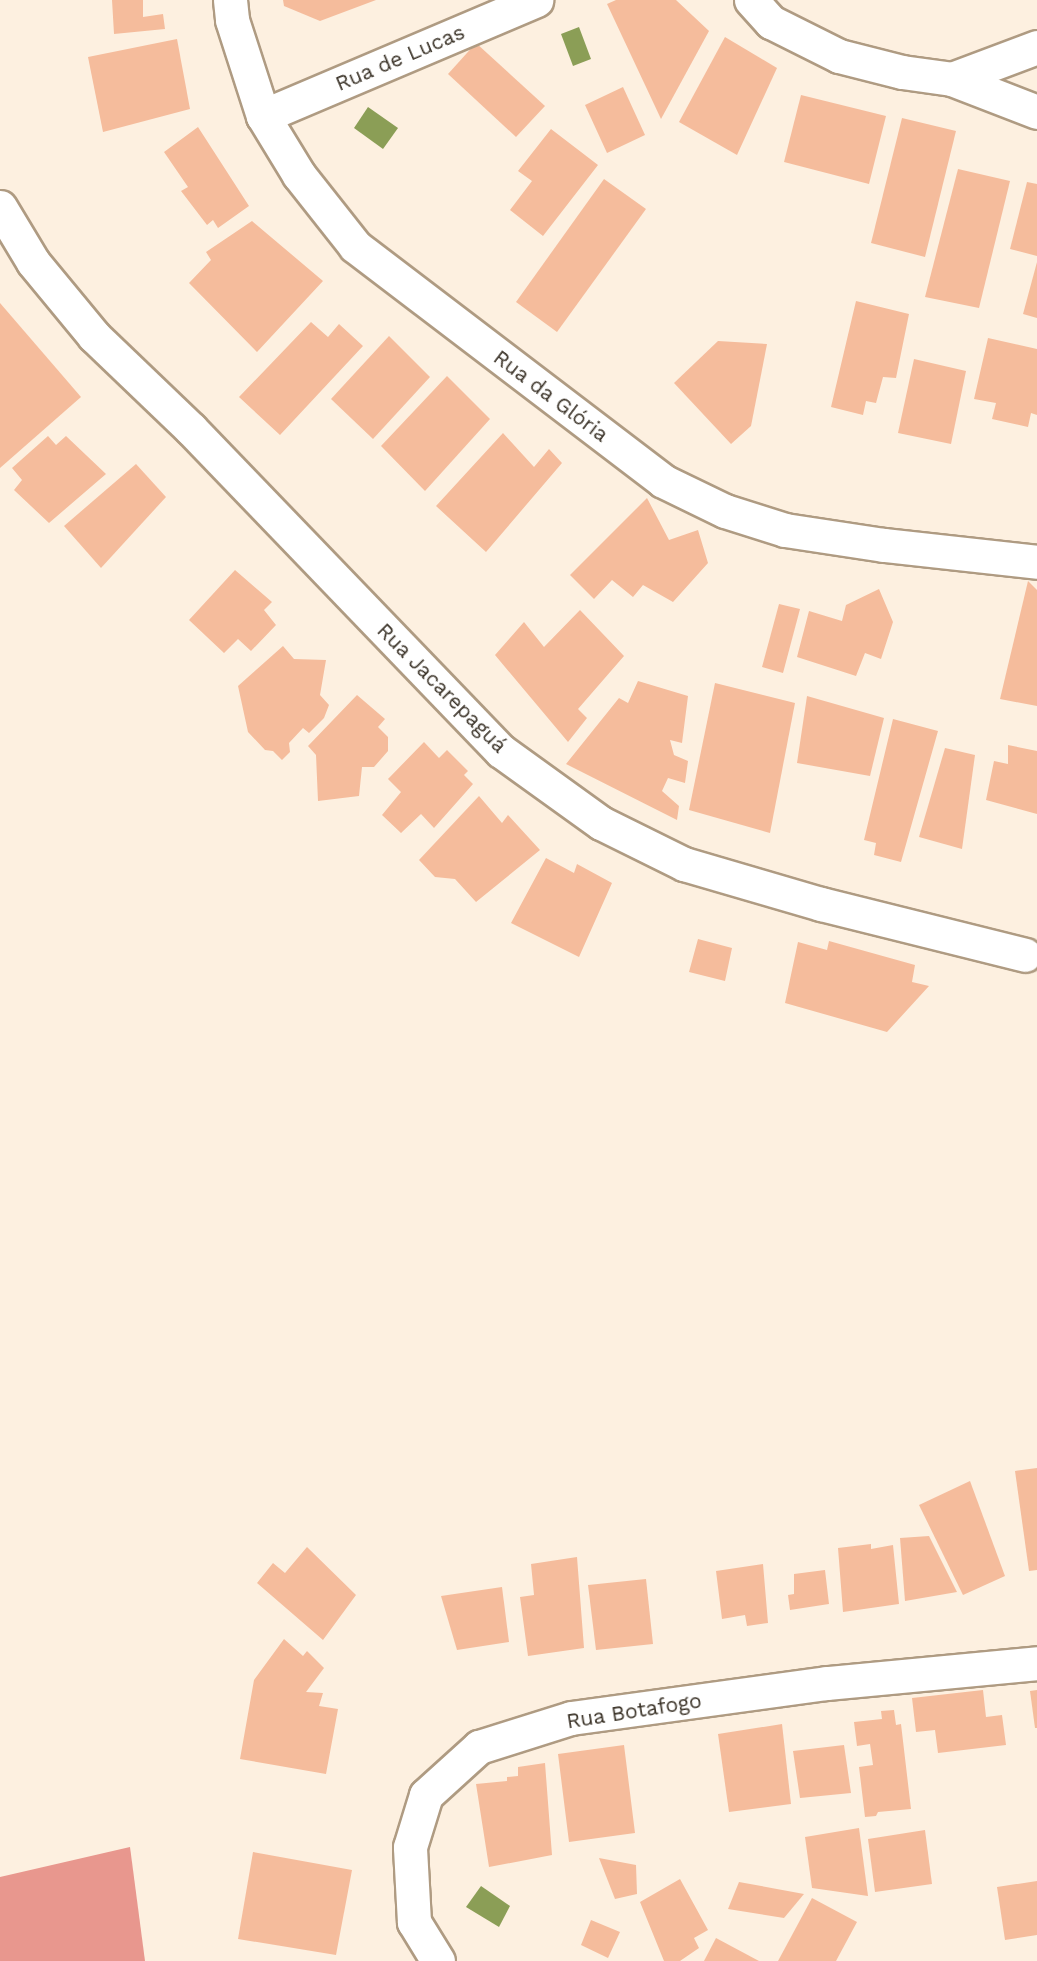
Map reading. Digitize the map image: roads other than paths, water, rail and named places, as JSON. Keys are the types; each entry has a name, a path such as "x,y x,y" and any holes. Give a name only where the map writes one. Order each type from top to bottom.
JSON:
{"street":[{"name":"Rua da Glória","path":"230,0 232,20 263,116 299,175 355,246 663,481 725,511 785,530 884,545 1037,562"},
{"name":"Rua de Lucas","path":"263,116 536,0"},
{"path":"751,0 771,22 839,56 902,72 952,79 1037,112"},
{"path":"952,79 1037,47"},
{"name":"Rua Jacarepaguá","path":"0,207 33,262 94,336 191,429 501,751 601,823 684,864 821,904 1025,955"},
{"name":"Rua Botafogo","path":"438,1961 414,1922 410,1847 426,1796 479,1746 571,1718 827,1683 1037,1663"}]}
